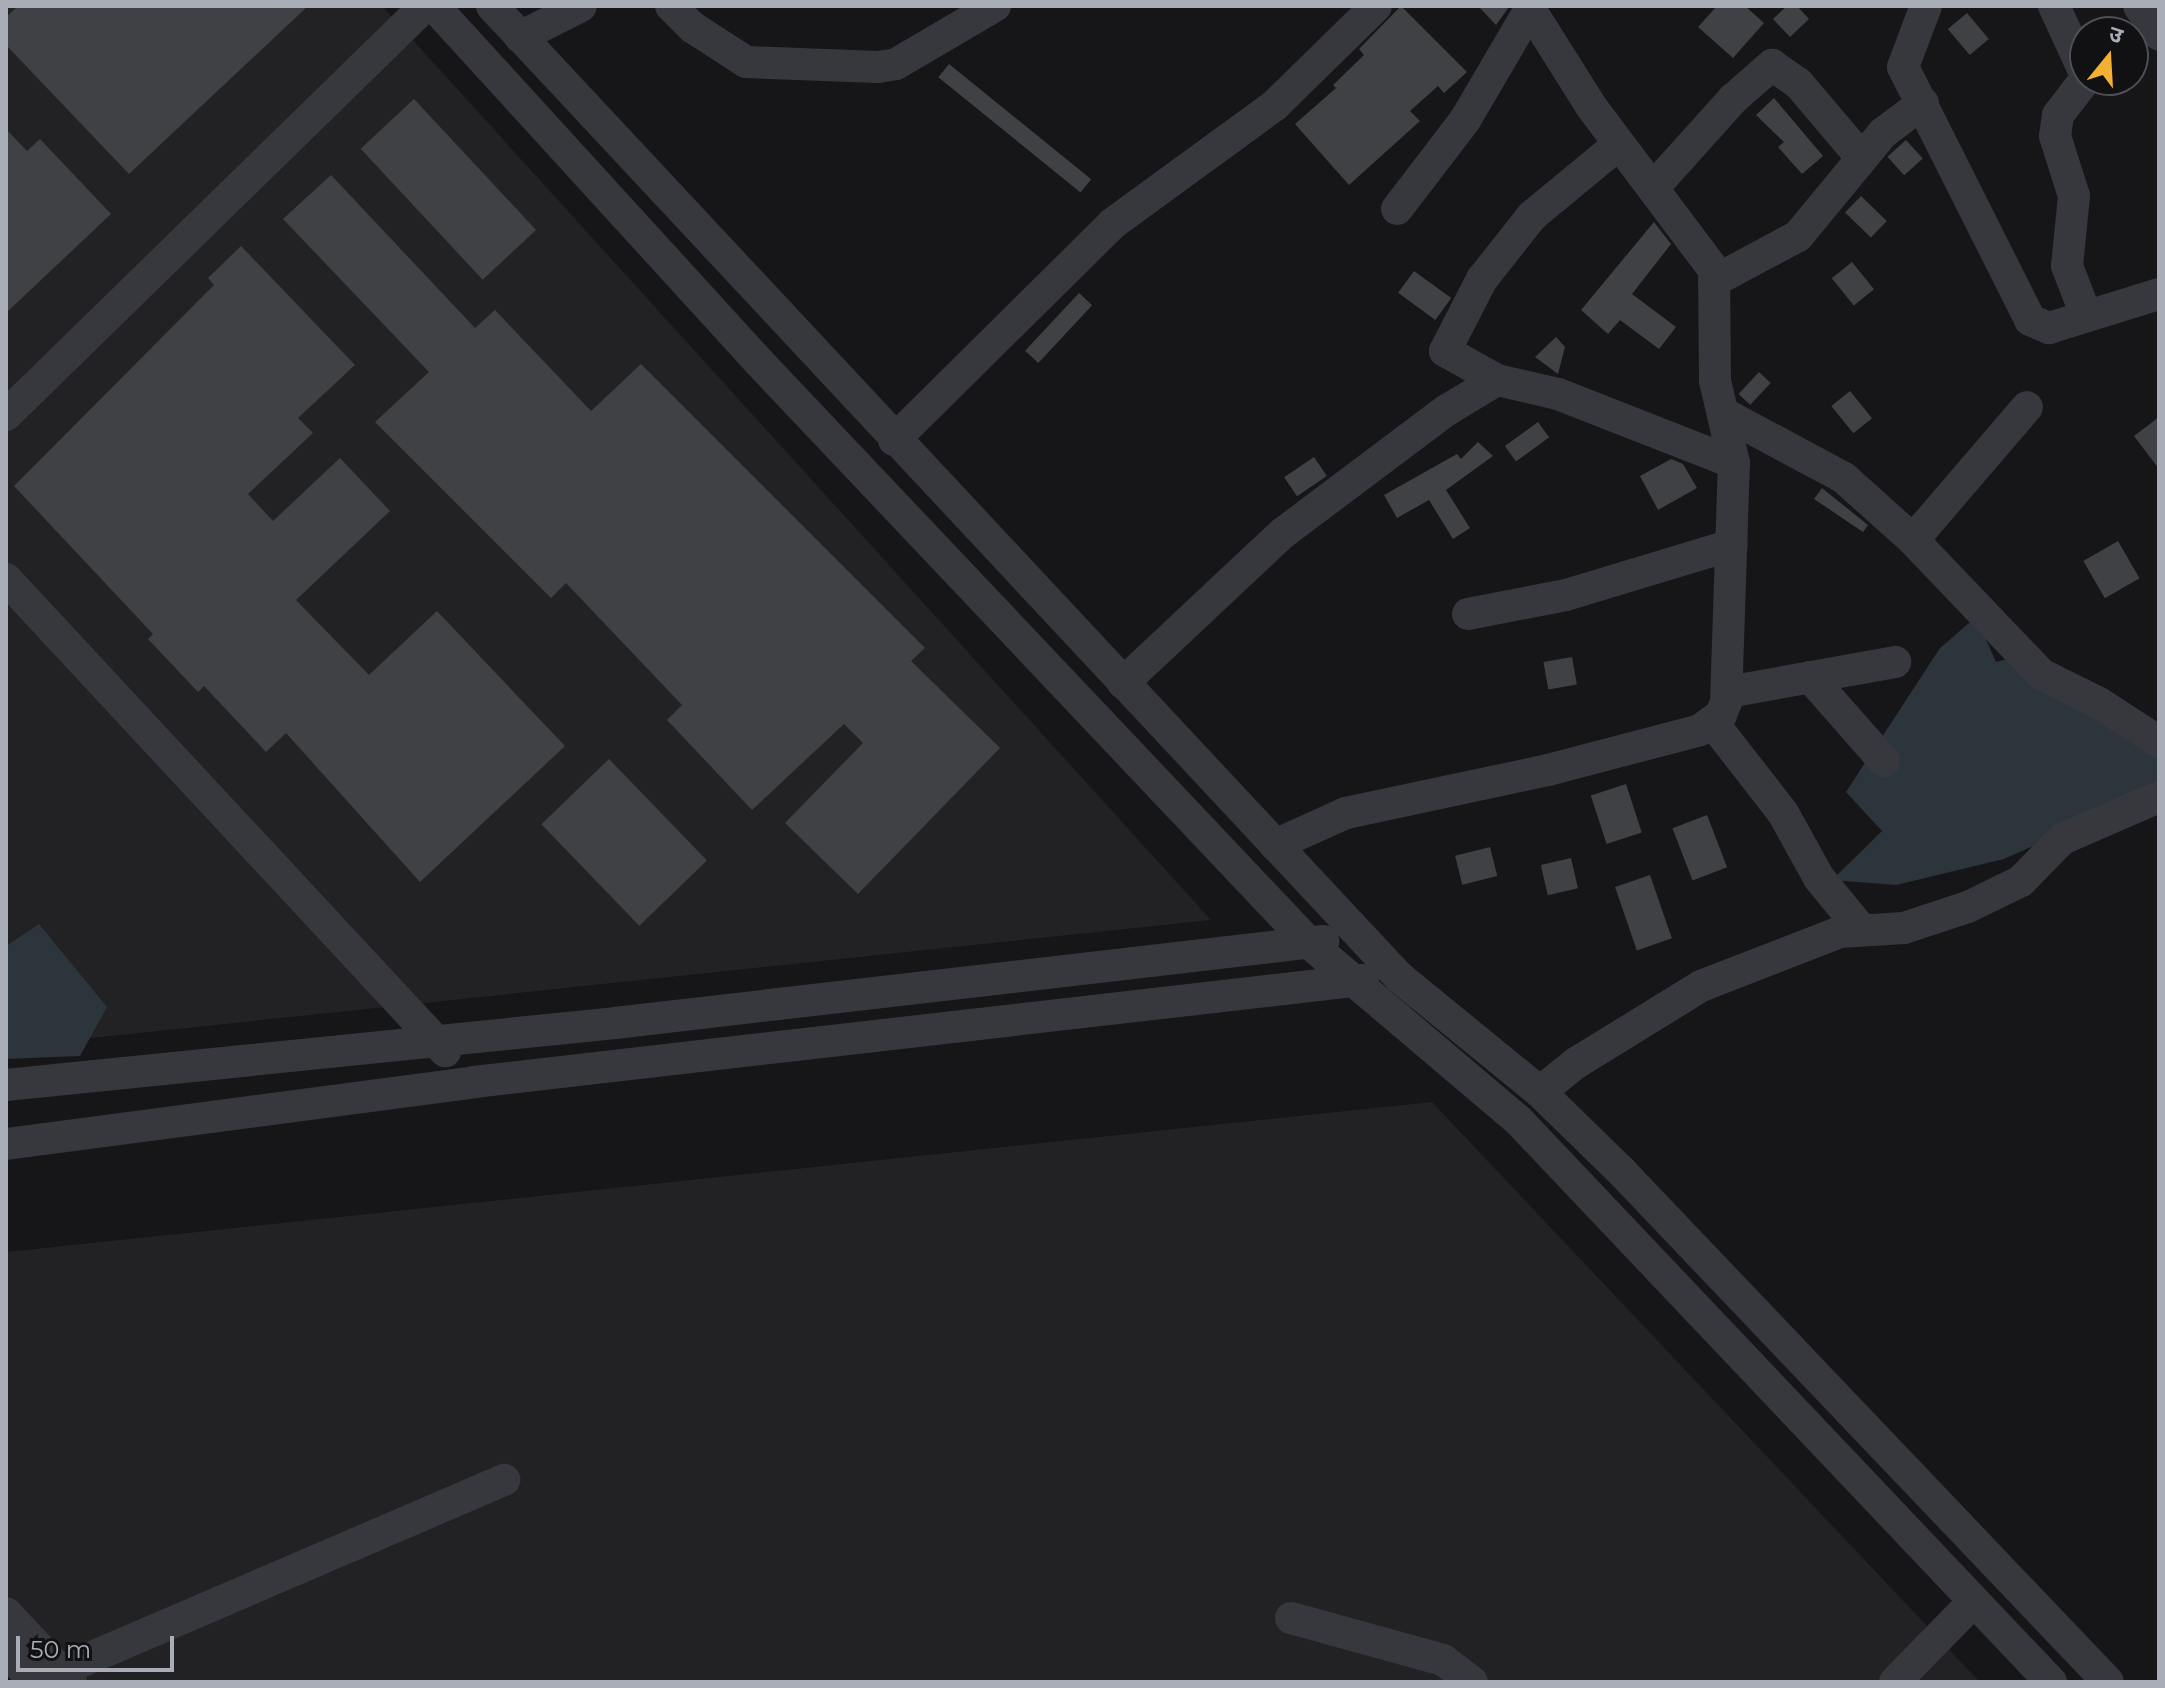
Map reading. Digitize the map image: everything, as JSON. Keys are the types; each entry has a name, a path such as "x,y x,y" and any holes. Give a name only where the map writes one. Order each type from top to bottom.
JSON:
{"street":[{"path":"6,415 425,6"},
{"path":"434,6 759,362 1308,942 1349,981 1518,1120 2051,1682"},
{"path":"492,6 894,440 1399,977 1540,1092 1683,1233 2108,1682"},
{"path":"520,37 581,6"},
{"path":"671,6 692,27 746,62 878,67 896,64 995,6"},
{"path":"894,440 1112,224 1275,105 1376,6"},
{"path":"1926,6 1924,21 1903,61 2030,320 2041,329 2159,294"},
{"path":"2054,6 2069,38"},
{"path":"2139,6 2159,35"},
{"path":"1275,845 1346,813 1548,770 1713,723 1728,692 1734,463 1714,369 1716,280 1707,258 1619,144 1529,8 1465,120 1397,209"},
{"path":"1653,188 1733,99 1772,65 1798,83 1861,157"},
{"path":"2073,96 2058,115 2055,136 2074,196 2067,266 2086,315"},
{"path":"1716,280 1798,236 1891,124 1923,103"},
{"path":"1619,144 1532,216 1482,279 1448,339 1445,351 1455,360 1497,380 1523,382 1734,463"},
{"path":"1123,683 1283,533 1447,410 1497,380"},
{"path":"1913,540 2027,407"},
{"path":"1723,413 1827,466 1913,540 2041,674 2099,703 2159,742"},
{"path":"1468,614 1566,595 1732,545"},
{"path":"6,579 474,1082"},
{"path":"1728,692 1895,662"},
{"path":"1810,677 1884,761"},
{"path":"1713,723 1783,813 1819,878 1860,928"},
{"path":"1540,1092 1690,992 1788,948 1860,928 1904,928 1968,907 2021,881 2062,839 2159,797"},
{"path":"6,1085 436,1041 1360,936"},
{"path":"6,1144 474,1082 1399,977"},
{"path":"50,1679 504,1480"},
{"path":"1895,1682 1974,1601"},
{"path":"6,1613 50,1679"},
{"path":"1291,1618 1443,1660 1463,1670 1472,1682"},
{"path":"6,1651 50,1679"}],"shaded area":[{"path":"6,6 382,6 1211,920 6,1047"},
{"path":"1976,617 1996,662 2023,655 2159,752 2159,789 2004,859 1896,885 1832,880 1882,831 1846,792 1940,648"},
{"path":"39,924 107,1007 80,1056 6,1059 6,946"},
{"path":"1432,1102 1980,1682 90,1682 6,1594 6,1252"}],"building":[{"path":"18,6 308,6 129,174 6,45 6,17"},
{"path":"1401,6 1467,72 1444,93 1438,86 1410,111 1420,121 1349,185 1295,124 1336,88 1333,85 1364,55 1359,49"},
{"path":"1478,6 1509,6 1509,7 1496,25"},
{"path":"1717,6 1745,6 1764,23 1733,58 1698,27"},
{"path":"1787,6 1797,6 1809,19 1790,37 1773,19"},
{"path":"1967,13 1989,39 1970,55 1948,29"},
{"path":"949,64 1091,179 1081,192 938,77"},
{"path":"1774,98 1823,156 1802,174 1778,147 1784,142 1756,115"},
{"path":"414,99 536,230 483,280 361,149"},
{"path":"6,129 27,151 40,139 111,214 6,313"},
{"path":"1906,140 1923,159 1904,175 1887,157"},
{"path":"331,175 475,328 495,310 591,411 641,364 925,648 911,661 1000,748 858,894 785,823 863,743 844,724 752,810 667,720 682,705 566,583 551,598 375,422 429,372 283,219"},
{"path":"1861,196 1887,221 1871,238 1845,213"},
{"path":"1654,222 1671,244 1632,294 1676,327 1659,349 1620,320 1608,334 1581,310"},
{"path":"241,246 355,365 298,418 313,433 248,494 273,521 340,458 390,511 296,600 369,675 437,611 565,746 420,882 286,733 266,752 204,686 198,692 148,639 153,634 14,486 214,285 208,278"},
{"path":"1852,262 1874,289 1854,306 1832,278"},
{"path":"1414,271 1451,298 1435,320 1398,293"},
{"path":"1079,293 1092,305 1038,363 1025,351"},
{"path":"1556,337 1565,347 1558,374 1535,357"},
{"path":"1759,372 1771,383 1750,405 1739,394"},
{"path":"1850,391 1872,418 1853,433 1831,406"},
{"path":"2159,417 2159,469 2134,436"},
{"path":"1538,422 1549,437 1516,461 1505,446"},
{"path":"1478,442 1493,456 1446,490 1470,528 1453,539 1429,500 1397,518 1384,495 1457,454 1461,459"},
{"path":"1314,457 1327,476 1297,496 1284,477"},
{"path":"1671,459 1683,464 1697,488 1658,510 1640,476"},
{"path":"1822,488 1868,525 1863,532 1814,499"},
{"path":"2118,541 2140,578 2105,598 2083,561"},
{"path":"1572,657 1577,685 1548,690 1543,662"},
{"path":"609,759 707,860 639,926 541,824"},
{"path":"1626,784 1642,833 1607,844 1591,795"},
{"path":"1707,815 1727,867 1693,881 1672,828"},
{"path":"1490,847 1497,876 1462,885 1455,856"},
{"path":"1571,858 1578,888 1548,895 1541,865"},
{"path":"1650,875 1672,938 1637,950 1615,887"}]}
